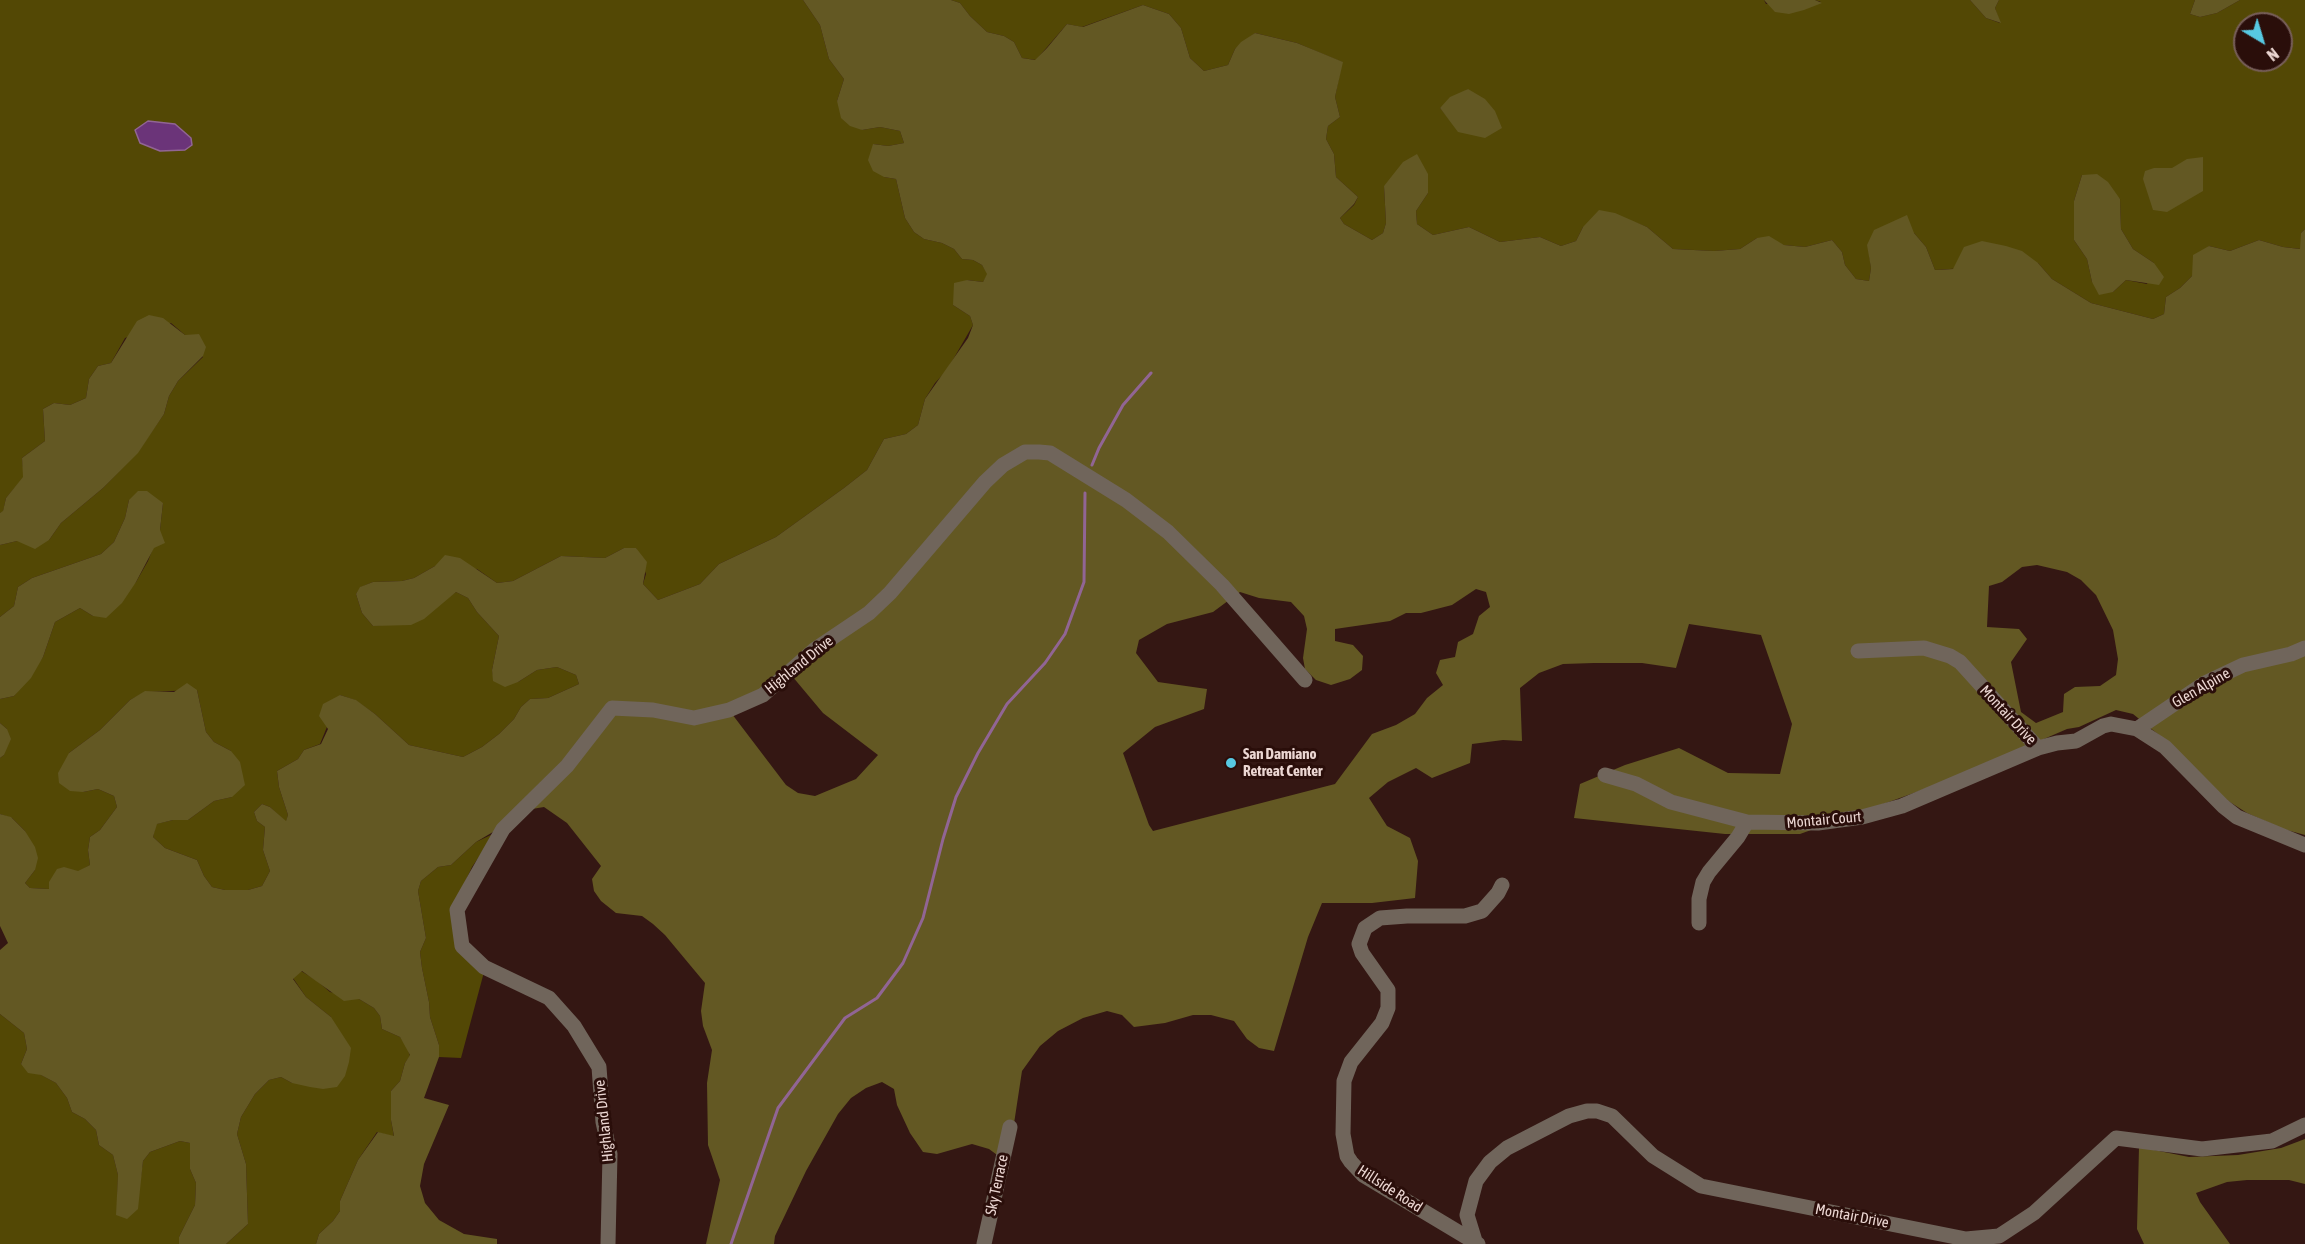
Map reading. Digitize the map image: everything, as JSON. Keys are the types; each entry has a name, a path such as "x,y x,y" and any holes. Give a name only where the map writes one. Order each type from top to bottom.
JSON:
{"street":[{"name":"Highland Drive","path":"608,1244 610,1154 603,1122 599,1067 574,1026 549,998 484,967 462,946 457,910 503,829 567,766 612,708 653,710 694,718 729,710 763,695 814,650 869,613 890,593 985,482 1003,465 1025,452 1050,453 1126,500 1168,532 1222,585 1305,680"},
{"name":"Montair Drive","path":"1858,651 1924,648 1950,656 1959,662 2038,748 2076,741 2111,724 2137,729 2165,747 2223,806 2237,817 2305,845"},
{"name":"Glen Alpine","path":"2137,729 2205,683 2242,665 2291,654 2305,648"},
{"name":"Montair Court","path":"1605,775 1636,784 1671,802 1748,822 1818,823 1862,817 1902,806 2038,748"},
{"path":"1699,923 1699,899 1703,882 1748,822"},
{"name":"Hillside Road","path":"1477,1243 1363,1175 1351,1162 1347,1156 1343,1134 1344,1081 1351,1062 1382,1023 1388,1008 1388,990 1362,953 1359,944 1365,928 1380,918 1465,916 1482,911 1502,885"},
{"name":"Montair Drive","path":"1477,1243 1467,1215 1476,1181 1490,1162 1507,1148 1569,1116 1587,1111 1597,1111 1612,1116 1653,1156 1701,1186 1966,1239 1999,1236 2034,1213 2116,1138 2202,1149 2272,1141 2305,1125"},
{"name":"Sky Terrace","path":"984,1244 1010,1127"}],"shaded area":[{"path":"0,0 803,0 820,25 829,59 844,79 837,101 862,130 880,127 900,131 904,143 888,146 873,144 884,177 896,179 905,218 914,232 924,239 942,243 954,249 962,259 973,260 982,265 988,274 983,282 967,280 953,305 970,316 973,325 947,370 925,399 918,425 906,434 884,439 867,470 776,537 719,564 700,584 658,600 643,584 646,574 636,548 624,548 605,558 561,556 513,581 497,583 477,569 435,566 414,578 402,581 373,582 361,587 356,594 362,613 373,626 390,624 440,603 456,592 468,598 477,612 499,636 492,670 494,681 518,682 537,670 557,667 576,675 579,684 548,698 530,699 499,734 482,747 463,757 409,745 375,714 355,700 340,695 320,744 304,750 298,759 277,771 279,787 288,815 286,822 270,807 262,804 254,812 257,821 265,827 263,850 270,871 262,886 248,890 225,890 212,887 197,860 165,848 153,837 156,824 173,820 188,820 214,801 232,797 231,751 214,742 206,732 197,690 145,692 130,700 100,730 69,753 83,792 98,789 114,796 117,807 100,830 90,837 88,850 90,865 49,889 30,888 25,883 35,870 25,831 12,818 0,814 0,758 4,755 7,729 0,723 0,699 14,696 43,657 55,622 80,608 93,616 136,582 148,561 160,530 163,503 129,500 125,518 114,542 101,554 32,578 18,587 14,606 0,617 0,545 17,541 49,540 61,523 103,488 137,453 164,414 169,396 178,381 203,357 185,335 171,323 125,338 111,363 98,366 89,379 86,398 70,405 54,403 43,409 45,441 22,458 24,477 6,498 3,512 0,513"},
{"path":"803,0 951,0 960,3 987,32 1004,36 1014,42 1022,58 1035,60 1067,24 1083,27 1143,5 1169,14 1181,28 1190,58 1204,71 1228,65 1235,49 1255,33 1297,43 1343,62 1335,97 1340,117 1328,126 1326,139 1334,154 1336,177 1358,197 1340,218 1344,224 1372,240 1383,233 1386,223 1384,186 1403,162 1417,154 1428,174 1428,193 1416,211 1417,224 1433,235 1469,227 1500,242 1540,237 1561,246 1576,241 1583,227 1599,210 1615,213 1647,227 1673,249 1714,251 1740,249 1757,238 1769,236 1784,245 1805,247 1832,240 1842,252 1845,265 1856,279 1869,281 1871,268 1867,245 1874,230 1907,215 1914,233 1926,247 1935,270 1953,269 1964,247 1982,241 2006,246 2022,251 2038,263 2052,279 2091,303 2153,319 2164,314 2166,297 2192,276 2193,255 2209,246 2230,251 2259,240 2300,249 2301,233 2305,229 2305,835 2283,829 2247,813 2222,797 2164,739 2133,714 2116,710 1947,781 1800,834 1725,834 1574,818 1580,784 1625,765 1679,748 1728,773 1780,774 1792,724 1761,635 1689,624 1676,668 1642,663 1563,664 1539,673 1520,688 1522,741 1503,740 1472,744 1470,763 1432,778 1416,768 1388,782 1369,798 1387,826 1410,838 1418,861 1415,898 1372,903 1322,903 1308,937 1274,1051 1259,1048 1247,1039 1234,1021 1211,1015 1193,1015 1165,1023 1134,1027 1122,1015 1107,1011 1083,1018 1058,1031 1040,1046 1022,1071 1008,1163 989,1149 972,1144 937,1154 923,1152 910,1133 897,1105 894,1089 882,1082 866,1088 851,1098 838,1114 806,1171 775,1236 774,1244 706,1244 720,1180 708,1145 707,1083 712,1050 703,1026 701,1011 705,983 653,924 642,916 616,913 601,901 594,891 592,879 601,866 567,823 544,807 532,809 476,842 451,865 438,867 421,881 418,891 426,938 420,952 422,968 430,1017 439,1045 439,1057 424,1098 449,1105 424,1164 420,1186 425,1203 439,1220 464,1234 497,1239 497,1244 316,1244 319,1234 340,1211 340,1201 358,1160 378,1132 394,1136 391,1120 391,1091 400,1081 410,1055 400,1037 382,1029 380,1016 374,1008 359,999 344,1001 302,971 293,979 306,997 331,1017 351,1048 349,1062 345,1076 337,1087 323,1089 310,1087 292,1083 281,1077 269,1080 255,1094 241,1117 237,1134 246,1164 248,1224 226,1244 179,1244 179,1237 195,1205 196,1183 190,1169 190,1143 180,1141 150,1152 143,1161 138,1209 127,1219 116,1215 118,1175 113,1155 99,1145 96,1130 85,1119 72,1112 67,1098 56,1083 41,1075 28,1073 21,1064 27,1049 24,1033 0,1014 0,950 8,943 0,926 0,814 11,817 25,831 35,847 38,858 35,870 25,883 30,888 49,889 49,882 57,869 64,867 78,871 90,865 88,850 90,837 100,830 117,807 114,796 98,789 83,792 70,791 59,783 58,773 69,753 100,730 130,700 145,691 174,692 187,683 197,690 206,732 214,742 231,751 240,762 245,785 232,797 214,801 188,820 173,820 157,824 153,837 165,848 197,860 212,887 225,890 248,890 262,886 270,871 263,850 265,827 257,821 254,812 262,804 270,807 286,821 288,815 279,787 277,771 298,759 304,750 321,744 328,729 319,716 323,704 340,695 356,700 409,745 463,757 482,747 499,734 530,699 548,698 579,684 576,675 557,667 537,670 505,687 493,681 492,670 499,636 477,612 468,598 456,592 424,619 411,625 373,626 362,613 356,594 360,587 373,582 402,581 414,578 435,566 445,555 460,558 497,583 513,581 561,556 605,558 624,548 636,548 647,562 643,584 658,600 700,584 719,564 776,537 867,470 884,439 906,434 918,425 925,399 968,338 973,325 970,316 953,305 954,283 967,280 983,282 987,274 982,265 973,260 962,259 954,249 942,243 924,239 914,232 905,218 896,179 884,177 873,171 868,160 873,144 888,146 904,143 900,131 880,127 862,130 850,126 841,118 837,101 844,79 829,59 820,25","holes":["2037,565 2067,572 2081,580 2096,595 2113,630 2118,659 2116,675 2100,686 2075,687 2064,694 2063,712 2036,723 2021,712 2011,662 2027,639 2019,629 1987,627 1989,586 2002,582 2022,567","1476,589 1486,592 1490,607 1479,616 1473,634 1458,642 1455,657 1440,660 1436,673 1443,685 1427,698 1415,714 1396,725 1372,734 1335,784 1153,831 1123,753 1155,727 1204,709 1207,689 1158,682 1136,653 1139,640 1167,624 1213,612 1240,592 1259,598 1291,602 1304,616 1307,629 1303,658 1305,669 1316,680 1331,685 1350,679 1362,670 1363,656 1353,645 1335,641 1335,629 1390,621 1406,613 1421,613 1452,605","792,676 823,713 878,755 856,779 815,796 798,793 786,785 732,714"]},
{"path":"951,0 1764,0 1766,4 1821,2 1815,0 1970,0 1986,18 2000,23 1995,8 1999,0 2195,0 2190,14 2200,17 2217,13 2240,0 2305,0 2305,229 2301,233 2301,249 2283,247 2259,240 2230,251 2209,246 2192,276 2166,297 2164,314 2153,319 2091,303 2052,279 2038,263 1935,270 1926,247 1914,233 1868,245 1871,268 1869,281 1856,279 1845,265 1842,252 1832,240 1805,247 1784,245 1757,238 1740,249 1714,251 1673,249 1647,227 1634,222 1583,227 1576,241 1561,246 1540,237 1500,242 1469,227 1433,235 1417,224 1416,211 1428,193 1428,174 1384,186 1386,223 1383,233 1372,240 1344,224 1340,218 1354,205 1358,197 1336,177 1334,154 1326,139 1328,126 1340,117 1335,97 1342,62 1297,43 1255,33 1235,49 1228,65 1204,71 1190,58 1181,28 1169,14 1143,5 1082,27 1067,24 1036,60 1022,58 1014,42 1004,36 987,32 960,3","holes":["1468,89 1450,120 1440,108","2082,175 2120,199 2121,229 2133,249 2154,263 2147,284 2126,280 2113,292 2092,282 2087,259 2074,240 2074,201"]},
{"path":"1764,0 1815,0 1822,3 1789,14 1775,12"},
{"path":"1970,0 1999,0 1995,8 2001,23 1986,18"},
{"path":"2195,0 2240,0 2217,13 2200,17 2190,14"},
{"path":"1468,89 1485,99 1495,111 1502,128 1485,138 1458,132 1440,108 1450,97"},
{"path":"148,121 175,124 191,138 192,145 185,150 160,151 140,143 135,130"},
{"path":"2203,157 2203,191 2167,212 2153,210 2143,179 2145,171 2154,168 2172,168 2187,159"},
{"path":"2097,174 2108,182 2120,199 2121,229 2133,249 2154,263 2164,277 2159,285 2126,280 2113,292 2099,295 2092,282 2087,259 2074,240 2074,201 2082,175"},
{"path":"149,315 163,318 185,335 199,334 206,347 203,356 178,381 169,396 164,414 138,453 103,488 61,523 49,540 35,549 17,541 0,545 0,513 3,511 6,498 23,477 22,458 45,441 43,409 54,403 70,405 86,398 89,379 98,366 111,363 137,321"},
{"path":"138,491 147,491 163,503 160,530 165,543 154,548 122,603 106,618 93,616 80,608 55,622 43,657 31,678 14,696 0,699 0,617 14,606 18,587 32,578 101,554 114,542 125,518 129,500"},
{"path":"0,723 7,729 11,739 4,755 0,758"},
{"path":"495,833 472,867 458,897 452,923 484,972 461,1058 439,1057 439,1045 430,1017 422,968 420,952 426,938 418,891 421,881 438,867 451,865 476,842"},
{"path":"301,971 330,992 359,999 374,1008 380,1016 382,1029 400,1037 407,1047 410,1056 405,1063 400,1081 391,1091 391,1120 394,1137 377,1132 358,1160 340,1201 340,1211 319,1234 316,1244 226,1244 248,1224 246,1164 237,1134 241,1117 255,1094 269,1080 281,1077 292,1083 331,1017 306,997 293,978"},
{"path":"0,1014 24,1033 27,1049 21,1064 56,1083 67,1098 72,1112 85,1119 96,1130 99,1145 113,1155 118,1175 117,1215 141,1176 143,1161 150,1152 180,1141 190,1143 190,1169 196,1183 195,1205 179,1237 179,1244 0,1244"},
{"path":"2305,1139 2305,1184 2289,1180 2247,1180 2227,1182 2196,1193 2230,1244 2144,1244 2137,1229 2139,1147 2189,1157 2238,1155 2281,1148"}],"waterway":[{"path":"1092,465 1123,405 1151,373"},
{"path":"731,1244 778,1108 845,1018 877,998 903,963 923,918 956,797 978,753 1007,704 1045,663 1065,634 1084,582 1085,493"}],"place":[{"name":"San Damiano Retreat Center","path":"1231,763"}]}
